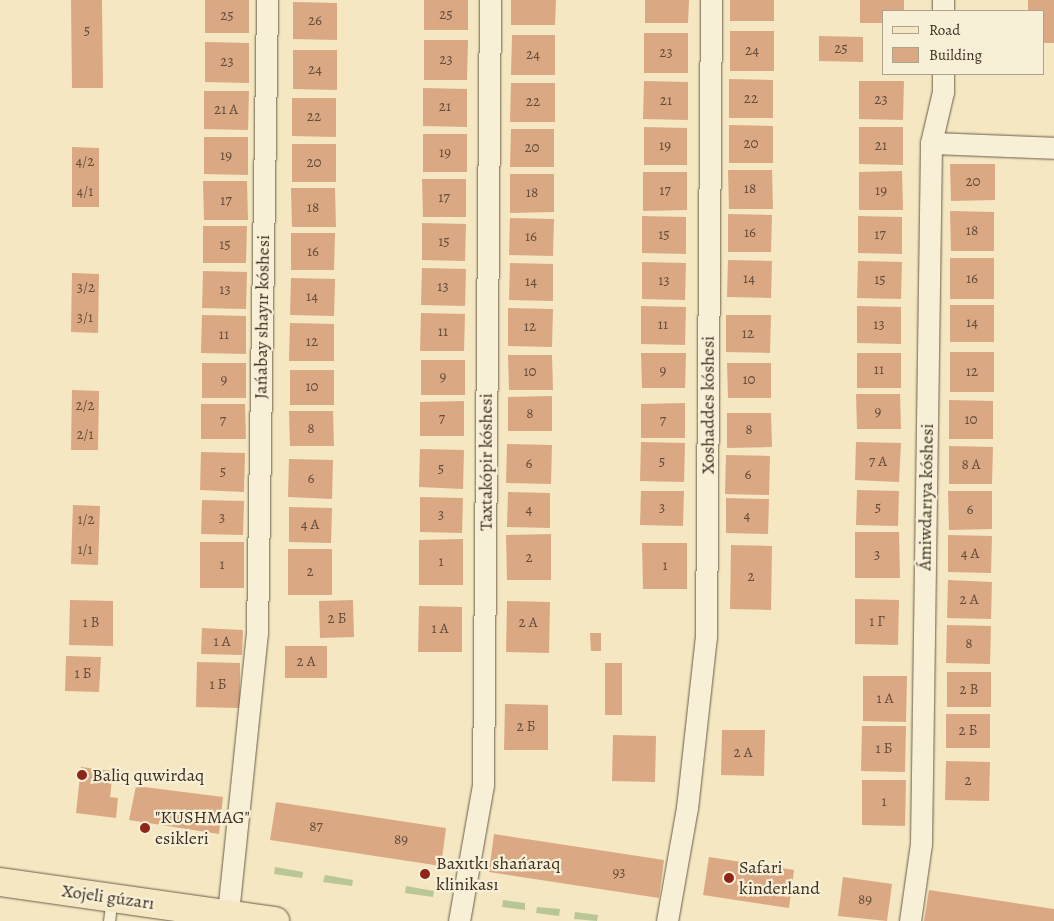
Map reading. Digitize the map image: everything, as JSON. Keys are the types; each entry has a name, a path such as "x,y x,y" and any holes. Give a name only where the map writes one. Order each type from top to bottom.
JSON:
{"main road":[{"name":"Xojeli gúzarı","path":"0,882 111,909 228,913 274,921"}],"street":[{"name":"Jańabay shayır kóshesi","path":"228,913 257,633 267,0"},
{"name":"Taxtakópir kóshesi","path":"459,921 483,785 490,0"},
{"name":"Xoshaddes kóshesi","path":"667,921 687,808 706,637 711,0"},
{"name":"Ámiwdarıya kóshesi","path":"910,921 921,844 931,143 943,92 943,75"},
{"path":"931,143 1054,148"}],"green space":[{"path":"275,867 303,872 302,878 274,874"},
{"path":"325,875 353,880 352,886 323,882"},
{"path":"406,886 434,891 433,897 405,893"},
{"path":"503,900 525,903 525,910 502,907"},
{"path":"537,907 560,909 559,916 536,913"},
{"path":"575,912 598,915 597,921 574,919"}],"building":[{"path":"71,0 102,0 103,88 72,88"},
{"path":"205,0 249,0 249,33 205,33"},
{"path":"424,0 468,0 468,30 424,30"},
{"path":"511,0 556,0 555,25 511,25"},
{"path":"645,0 689,0 688,23 645,23"},
{"path":"730,0 774,0 774,21 730,21"},
{"path":"860,0 904,0 904,10 882,10 882,23 860,23"},
{"path":"1028,0 1054,0 1054,43 1044,43 1044,10 1028,10"},
{"path":"293,2 337,3 337,40 293,39"},
{"path":"730,31 774,31 774,71 730,71"},
{"path":"644,33 688,33 688,73 644,73"},
{"path":"512,35 555,35 555,75 511,75"},
{"path":"819,36 863,37 863,62 819,61"},
{"path":"424,40 468,40 467,80 424,80"},
{"path":"205,42 249,43 249,83 205,82"},
{"path":"293,50 337,50 337,90 293,89"},
{"path":"729,79 773,80 773,118 729,118"},
{"path":"644,81 688,82 688,120 643,119"},
{"path":"859,81 904,81 903,120 859,119"},
{"path":"511,83 555,83 555,122 510,122"},
{"path":"423,88 467,89 467,127 423,126"},
{"path":"204,91 249,91 248,130 204,129"},
{"path":"292,98 336,98 336,137 292,136"},
{"path":"729,125 773,126 773,163 729,163"},
{"path":"644,127 687,128 687,165 644,165"},
{"path":"859,127 903,127 903,165 859,164"},
{"path":"511,129 554,129 554,167 510,167"},
{"path":"423,134 467,134 467,172 423,172"},
{"path":"204,137 248,137 248,175 204,174"},
{"path":"292,144 336,144 336,182 292,182"},
{"path":"72,147 99,148 99,207 72,207"},
{"path":"950,164 995,164 995,200 951,201"},
{"path":"728,170 772,170 773,209 729,209"},
{"path":"902,171 903,210 859,210 859,172"},
{"path":"643,172 687,172 687,210 643,211"},
{"path":"510,174 554,174 554,212 510,213"},
{"path":"422,179 466,179 466,217 423,217"},
{"path":"203,181 247,181 248,220 204,220"},
{"path":"291,188 335,188 336,227 292,227"},
{"path":"950,211 994,212 994,251 951,251"},
{"path":"728,214 772,215 771,252 728,252"},
{"path":"642,216 686,217 686,254 642,253"},
{"path":"858,216 902,217 902,254 858,253"},
{"path":"510,218 554,219 553,256 509,255"},
{"path":"422,223 466,224 465,261 422,260"},
{"path":"203,226 247,226 246,263 203,263"},
{"path":"291,233 335,233 334,270 291,270"},
{"path":"950,258 994,258 994,299 950,299"},
{"path":"728,260 772,261 771,298 727,297"},
{"path":"858,261 902,262 901,299 857,298"},
{"path":"642,262 686,263 685,300 642,299"},
{"path":"510,263 553,264 553,301 509,300"},
{"path":"422,268 466,269 465,306 421,305"},
{"path":"203,271 247,272 246,309 202,308"},
{"path":"72,273 99,274 98,333 71,332"},
{"path":"291,278 335,279 334,316 290,315"},
{"path":"950,305 994,305 994,342 950,342"},
{"path":"641,306 686,307 685,345 641,344"},
{"path":"857,306 901,307 901,344 857,343"},
{"path":"508,308 553,309 552,347 508,346"},
{"path":"421,313 465,314 464,351 420,351"},
{"path":"202,315 246,316 246,354 201,353"},
{"path":"726,315 771,315 770,353 726,352"},
{"path":"290,323 334,324 334,361 289,361"},
{"path":"950,352 994,352 994,392 950,392"},
{"path":"641,353 686,353 685,388 642,388"},
{"path":"857,353 901,353 901,388 857,388"},
{"path":"508,355 552,355 553,390 509,390"},
{"path":"421,360 465,360 465,395 421,395"},
{"path":"202,363 246,363 246,398 202,398"},
{"path":"727,363 771,363 771,398 728,398"},
{"path":"290,370 334,370 334,405 290,405"},
{"path":"72,390 99,391 98,450 71,450"},
{"path":"856,394 900,394 901,429 857,429"},
{"path":"552,396 552,431 508,431 508,397"},
{"path":"949,400 993,401 993,439 949,439"},
{"path":"464,401 464,436 420,436 420,402"},
{"path":"685,403 685,438 641,438 641,404"},
{"path":"201,404 245,404 246,439 201,439"},
{"path":"289,411 333,411 334,446 290,446"},
{"path":"727,413 771,413 772,447 727,448"},
{"path":"641,442 685,443 684,482 640,481"},
{"path":"856,442 901,443 899,482 855,480"},
{"path":"507,444 552,445 551,484 506,483"},
{"path":"949,446 993,447 992,484 949,484"},
{"path":"420,449 464,450 463,489 419,487"},
{"path":"201,452 245,453 244,492 200,490"},
{"path":"726,455 770,456 769,495 725,494"},
{"path":"289,459 333,460 332,499 288,497"},
{"path":"857,490 899,491 898,526 856,525"},
{"path":"641,491 684,491 683,526 640,525"},
{"path":"948,491 992,491 992,529 949,530"},
{"path":"508,492 550,493 550,528 507,527"},
{"path":"420,497 463,498 462,533 420,532"},
{"path":"726,498 769,499 768,534 726,533"},
{"path":"202,500 244,501 243,535 201,534"},
{"path":"73,505 100,506 98,565 71,564"},
{"path":"289,507 332,508 331,543 289,542"},
{"path":"855,532 899,532 900,578 855,578"},
{"path":"551,534 551,580 507,580 506,535"},
{"path":"948,535 992,536 991,573 948,572"},
{"path":"463,539 463,585 419,585 419,540"},
{"path":"200,542 244,542 244,588 200,588"},
{"path":"642,543 687,543 687,589 643,589"},
{"path":"731,545 772,546 771,610 730,609"},
{"path":"288,549 332,549 332,595 288,595"},
{"path":"948,580 992,582 991,619 947,618"},
{"path":"855,599 899,600 898,645 855,644"},
{"path":"70,600 113,601 113,646 69,645"},
{"path":"353,600 354,637 320,638 319,601"},
{"path":"507,601 550,602 549,653 506,652"},
{"path":"419,606 462,607 462,652 418,652"},
{"path":"947,625 991,626 990,664 946,663"},
{"path":"202,628 243,630 242,655 201,654"},
{"path":"590,633 601,633 601,651 591,651"},
{"path":"285,646 327,646 327,678 285,678"},
{"path":"66,656 101,657 99,692 65,691"},
{"path":"197,662 240,663 240,708 196,707"},
{"path":"605,663 622,663 622,715 605,715"},
{"path":"947,672 991,672 991,707 947,707"},
{"path":"863,676 907,676 906,722 863,721"},
{"path":"505,704 548,705 548,750 504,750"},
{"path":"946,714 990,714 990,748 946,748"},
{"path":"862,726 906,726 905,772 861,771"},
{"path":"722,730 765,730 764,776 721,775"},
{"path":"613,735 656,736 655,782 612,781"},
{"path":"946,761 990,762 989,801 945,800"},
{"path":"81,767 113,771 110,797 118,798 116,818 76,813"},
{"path":"862,780 906,780 905,826 862,825"},
{"path":"136,786 223,797 219,834 129,820"},
{"path":"276,802 446,828 441,866 270,840"},
{"path":"494,834 664,860 659,898 489,872"},
{"path":"709,857 794,870 789,908 703,895"},
{"path":"843,877 892,884 887,921 838,916"},
{"path":"929,890 1054,909 1054,921 924,921"}],"place":[{"name":"Baliq quwirdaq","path":"82,775"},
{"name":"\"KUSHMAG\" esikleri","path":"145,828"},
{"name":"Baxıtkı shańaraq klinikası","path":"425,874"},
{"name":"Safari kinderland","path":"729,878"}]}
